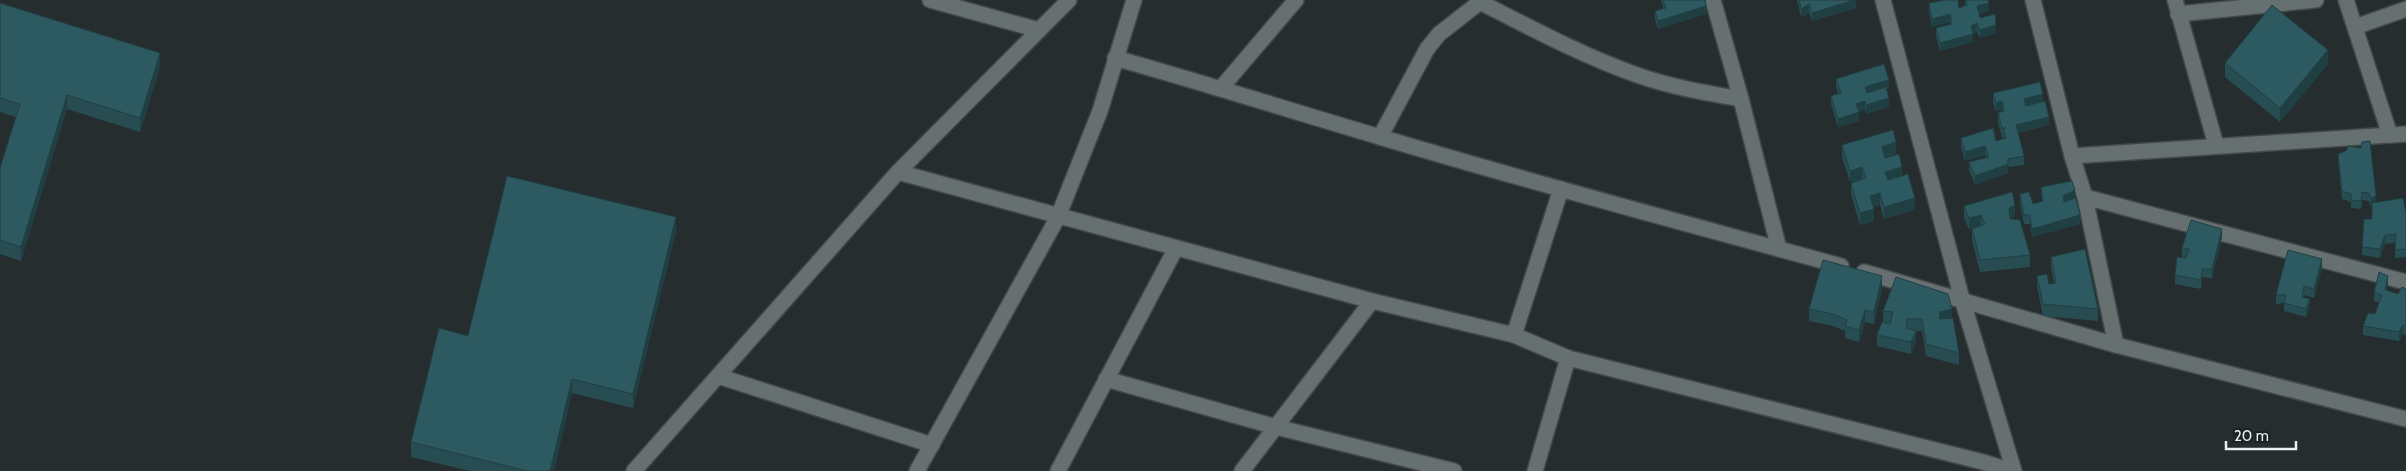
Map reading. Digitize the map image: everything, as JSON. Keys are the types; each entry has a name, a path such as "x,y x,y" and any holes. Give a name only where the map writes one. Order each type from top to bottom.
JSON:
{"street":[{"path":"930,0 1039,30"},
{"path":"634,471 898,172 1069,0"},
{"path":"917,471 1058,217 1100,111 1134,0"},
{"path":"1221,88 1296,0"},
{"path":"1713,0 1741,99 1779,249"},
{"path":"898,172 1372,301 1514,335 1568,358 1979,467 2012,471 1962,299 1883,0"},
{"path":"2033,0 2072,156 2085,196 2116,345"},
{"path":"2216,145 2176,7 2316,0"},
{"path":"2346,0 2390,135"},
{"path":"1380,137 1427,49 1439,34 1481,1 1545,36 1636,75 1687,90 1741,99"},
{"path":"2355,27 2406,9"},
{"path":"1115,58 1561,189 1962,299 2116,345 2406,418"},
{"path":"2072,156 2216,145 2406,134"},
{"path":"1514,335 1561,189"},
{"path":"2085,196 2406,282"},
{"path":"1058,471 1176,248"},
{"path":"1242,471 1372,301"},
{"path":"1536,471 1568,358"},
{"path":"718,376 932,445"},
{"path":"1106,379 1276,427 1454,471"}],"building":[{"path":"1663,0 1705,0 1706,6 1658,21 1655,11 1666,8"},
{"path":"1799,0 1854,0 1812,13 1809,4 1801,9"},
{"path":"1958,0 1959,8 1967,5 1966,0 1988,0 1989,3 1977,6 1980,18 1995,14 1996,25 1980,30 1977,23 1971,26 1973,34 1940,43 1936,28 1952,24 1950,14 1932,19 1929,3"},
{"path":"0,3 160,53 140,118 67,95 21,247 0,240 0,168 20,104 0,98"},
{"path":"2272,5 2328,50 2280,108 2225,63"},
{"path":"1884,64 1889,80 1865,87 1867,93 1886,87 1889,98 1866,105 1865,101 1856,104 1859,112 1838,119 1831,96 1841,93 1836,79"},
{"path":"2040,82 2043,94 2024,99 2026,106 2045,101 2049,117 2016,125 2024,156 2008,159 2008,164 1975,176 1969,162 1989,157 1985,146 1965,152 1961,138 1993,128 1996,141 2006,138 2003,129 2006,128 2002,128 1998,113 2004,111 2002,101 1996,103 1993,93"},
{"path":"1893,130 1896,142 1882,147 1885,158 1899,154 1902,167 1885,172 1888,180 1908,174 1915,198 1884,207 1880,193 1870,196 1874,209 1860,213 1851,183 1866,178 1862,167 1850,171 1842,145"},
{"path":"2370,141 2376,196 2371,198 2369,193 2362,192 2361,201 2351,200 2351,194 2342,191 2338,154 2346,151 2348,146 2361,148 2362,142"},
{"path":"507,176 676,217 633,394 572,379 550,471 527,471 411,442 439,328 468,336"},
{"path":"2072,181 2075,190 2063,196 2064,202 2076,198 2080,215 2032,229 2030,215 2024,215 2020,194 2029,192 2033,204 2043,201 2041,187"},
{"path":"2012,192 2015,205 2009,208 2010,219 2020,220 2030,255 1980,260 1972,229 1985,224 1981,215 1969,218 1964,206"},
{"path":"2403,198 2406,213 2406,249 2395,250 2396,234 2385,235 2380,249 2362,247 2364,219 2372,219 2372,203"},
{"path":"2191,220 2222,229 2212,269 2202,269 2201,280 2175,275 2177,257 2186,258 2189,249 2182,248"},
{"path":"2085,249 2098,309 2043,304 2037,276 2047,274 2049,284 2056,283 2051,257"},
{"path":"2288,250 2322,259 2314,289 2304,286 2302,297 2310,299 2306,309 2284,303 2286,295 2276,295"},
{"path":"1823,260 1882,276 1874,312 1865,310 1859,330 1845,326 1847,320 1833,314 1809,309"},
{"path":"2379,272 2388,276 2385,290 2398,294 2402,287 2406,289 2406,326 2403,325 2399,332 2363,326 2368,313 2375,314 2382,295 2374,293"},
{"path":"1896,277 1948,294 1952,309 1940,312 1939,319 1953,318 1959,353 1926,344 1922,319 1907,319 1906,328 1916,331 1911,342 1877,335 1882,322 1890,324 1893,312 1883,311"}]}
